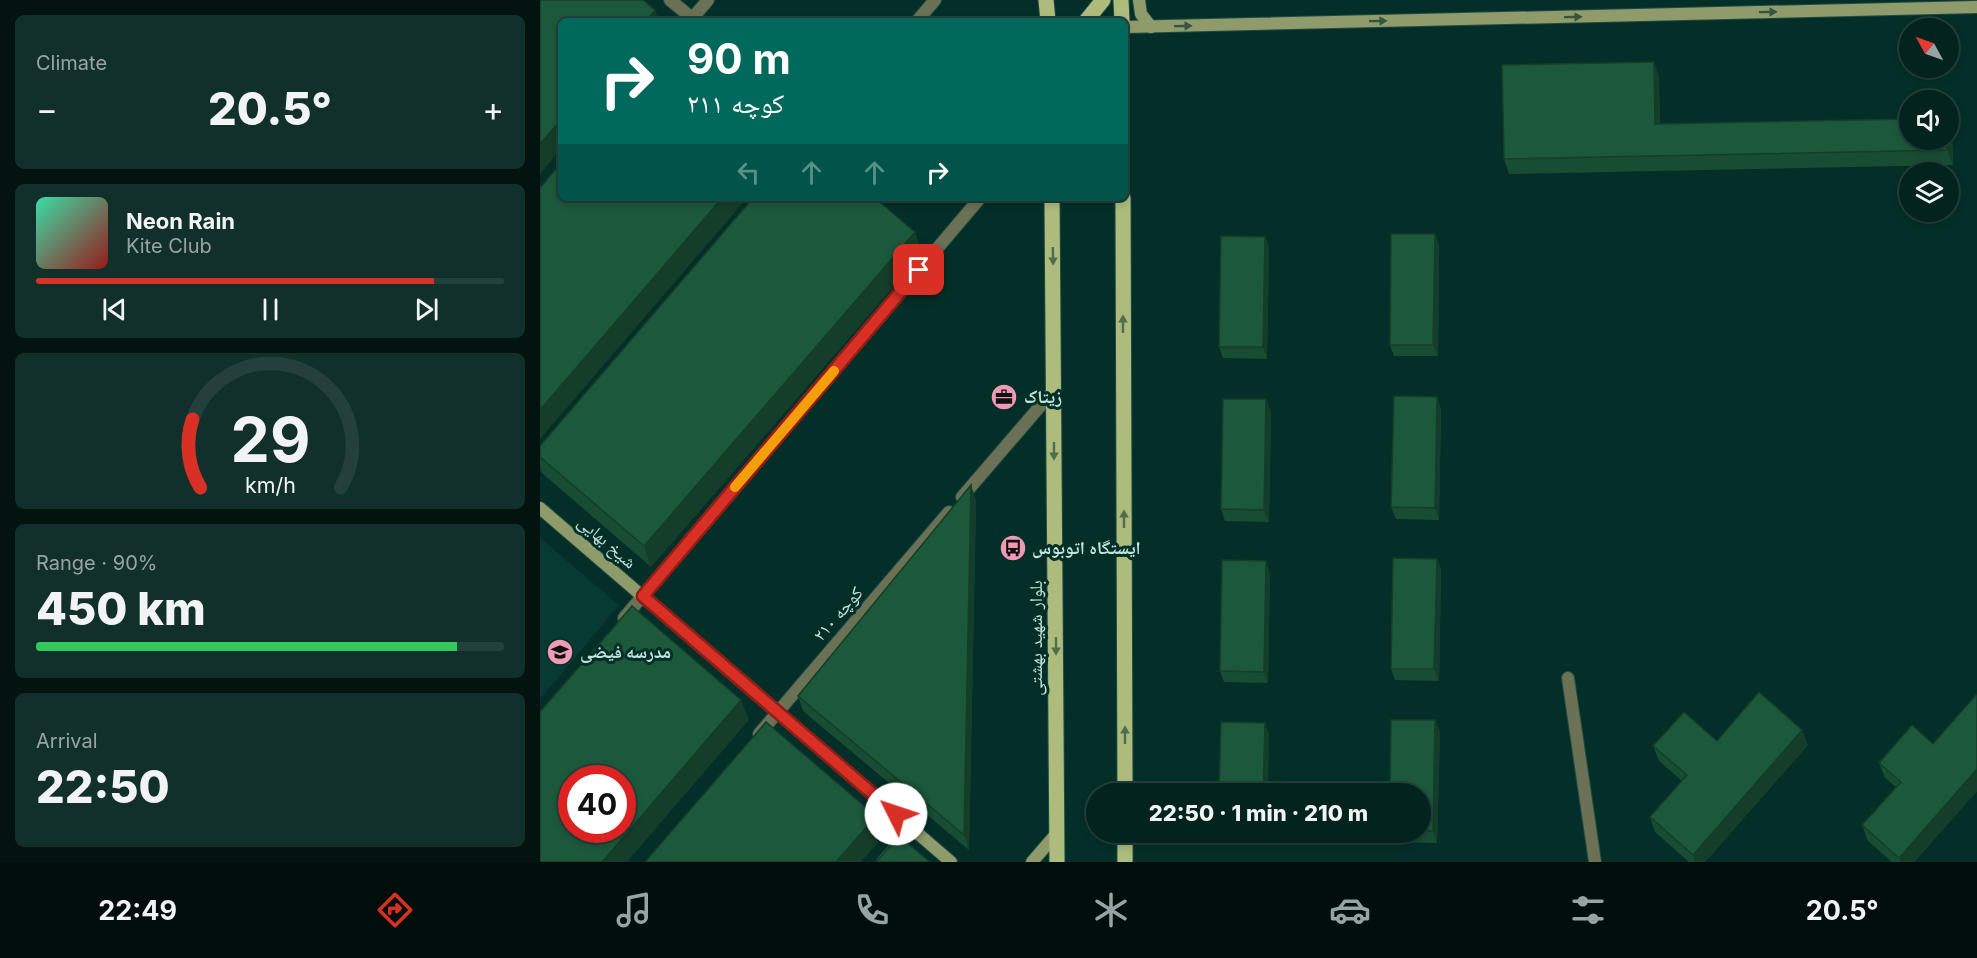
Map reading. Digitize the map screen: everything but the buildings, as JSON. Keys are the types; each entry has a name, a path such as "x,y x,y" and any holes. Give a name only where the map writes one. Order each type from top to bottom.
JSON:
{"main road":[{"path":"1046,0 1048,18"},
{"path":"1088,18 1103,0"},
{"path":"1121,0 1122,18"},
{"path":"1139,0 1141,14 1151,27"},
{"path":"1128,27 1977,7"},
{"name":"بلوار شهید بهشتی","path":"1052,201 1057,862"},
{"path":"1123,201 1125,783"},
{"name":"شیخ بهایی","path":"540,508 951,862"},
{"path":"1032,862 1057,833"},
{"path":"1125,843 1125,862"}],"street":[{"path":"670,0 689,18"},
{"path":"693,18 708,0"},
{"path":"920,18 935,0"},
{"path":"613,631 977,201"},
{"name":"کوچه ۲۱۰","path":"747,748 1054,390"},
{"path":"1568,678 1594,862"},
{"path":"883,862 912,829"}],"shaded area":[{"name":"مدرسه فیضی","path":"540,538 619,605 540,699"}],"slow traffic":[{"path":"735,487 834,371"}],"place":[{"name":"زیتاک","path":"1004,397"},
{"name":"ایستگاه اتوبوس","path":"1013,548"},
{"name":"مدرسه فیضی","path":"560,652"}],"route":[{"path":"896,814 643,596 919,270"}]}
